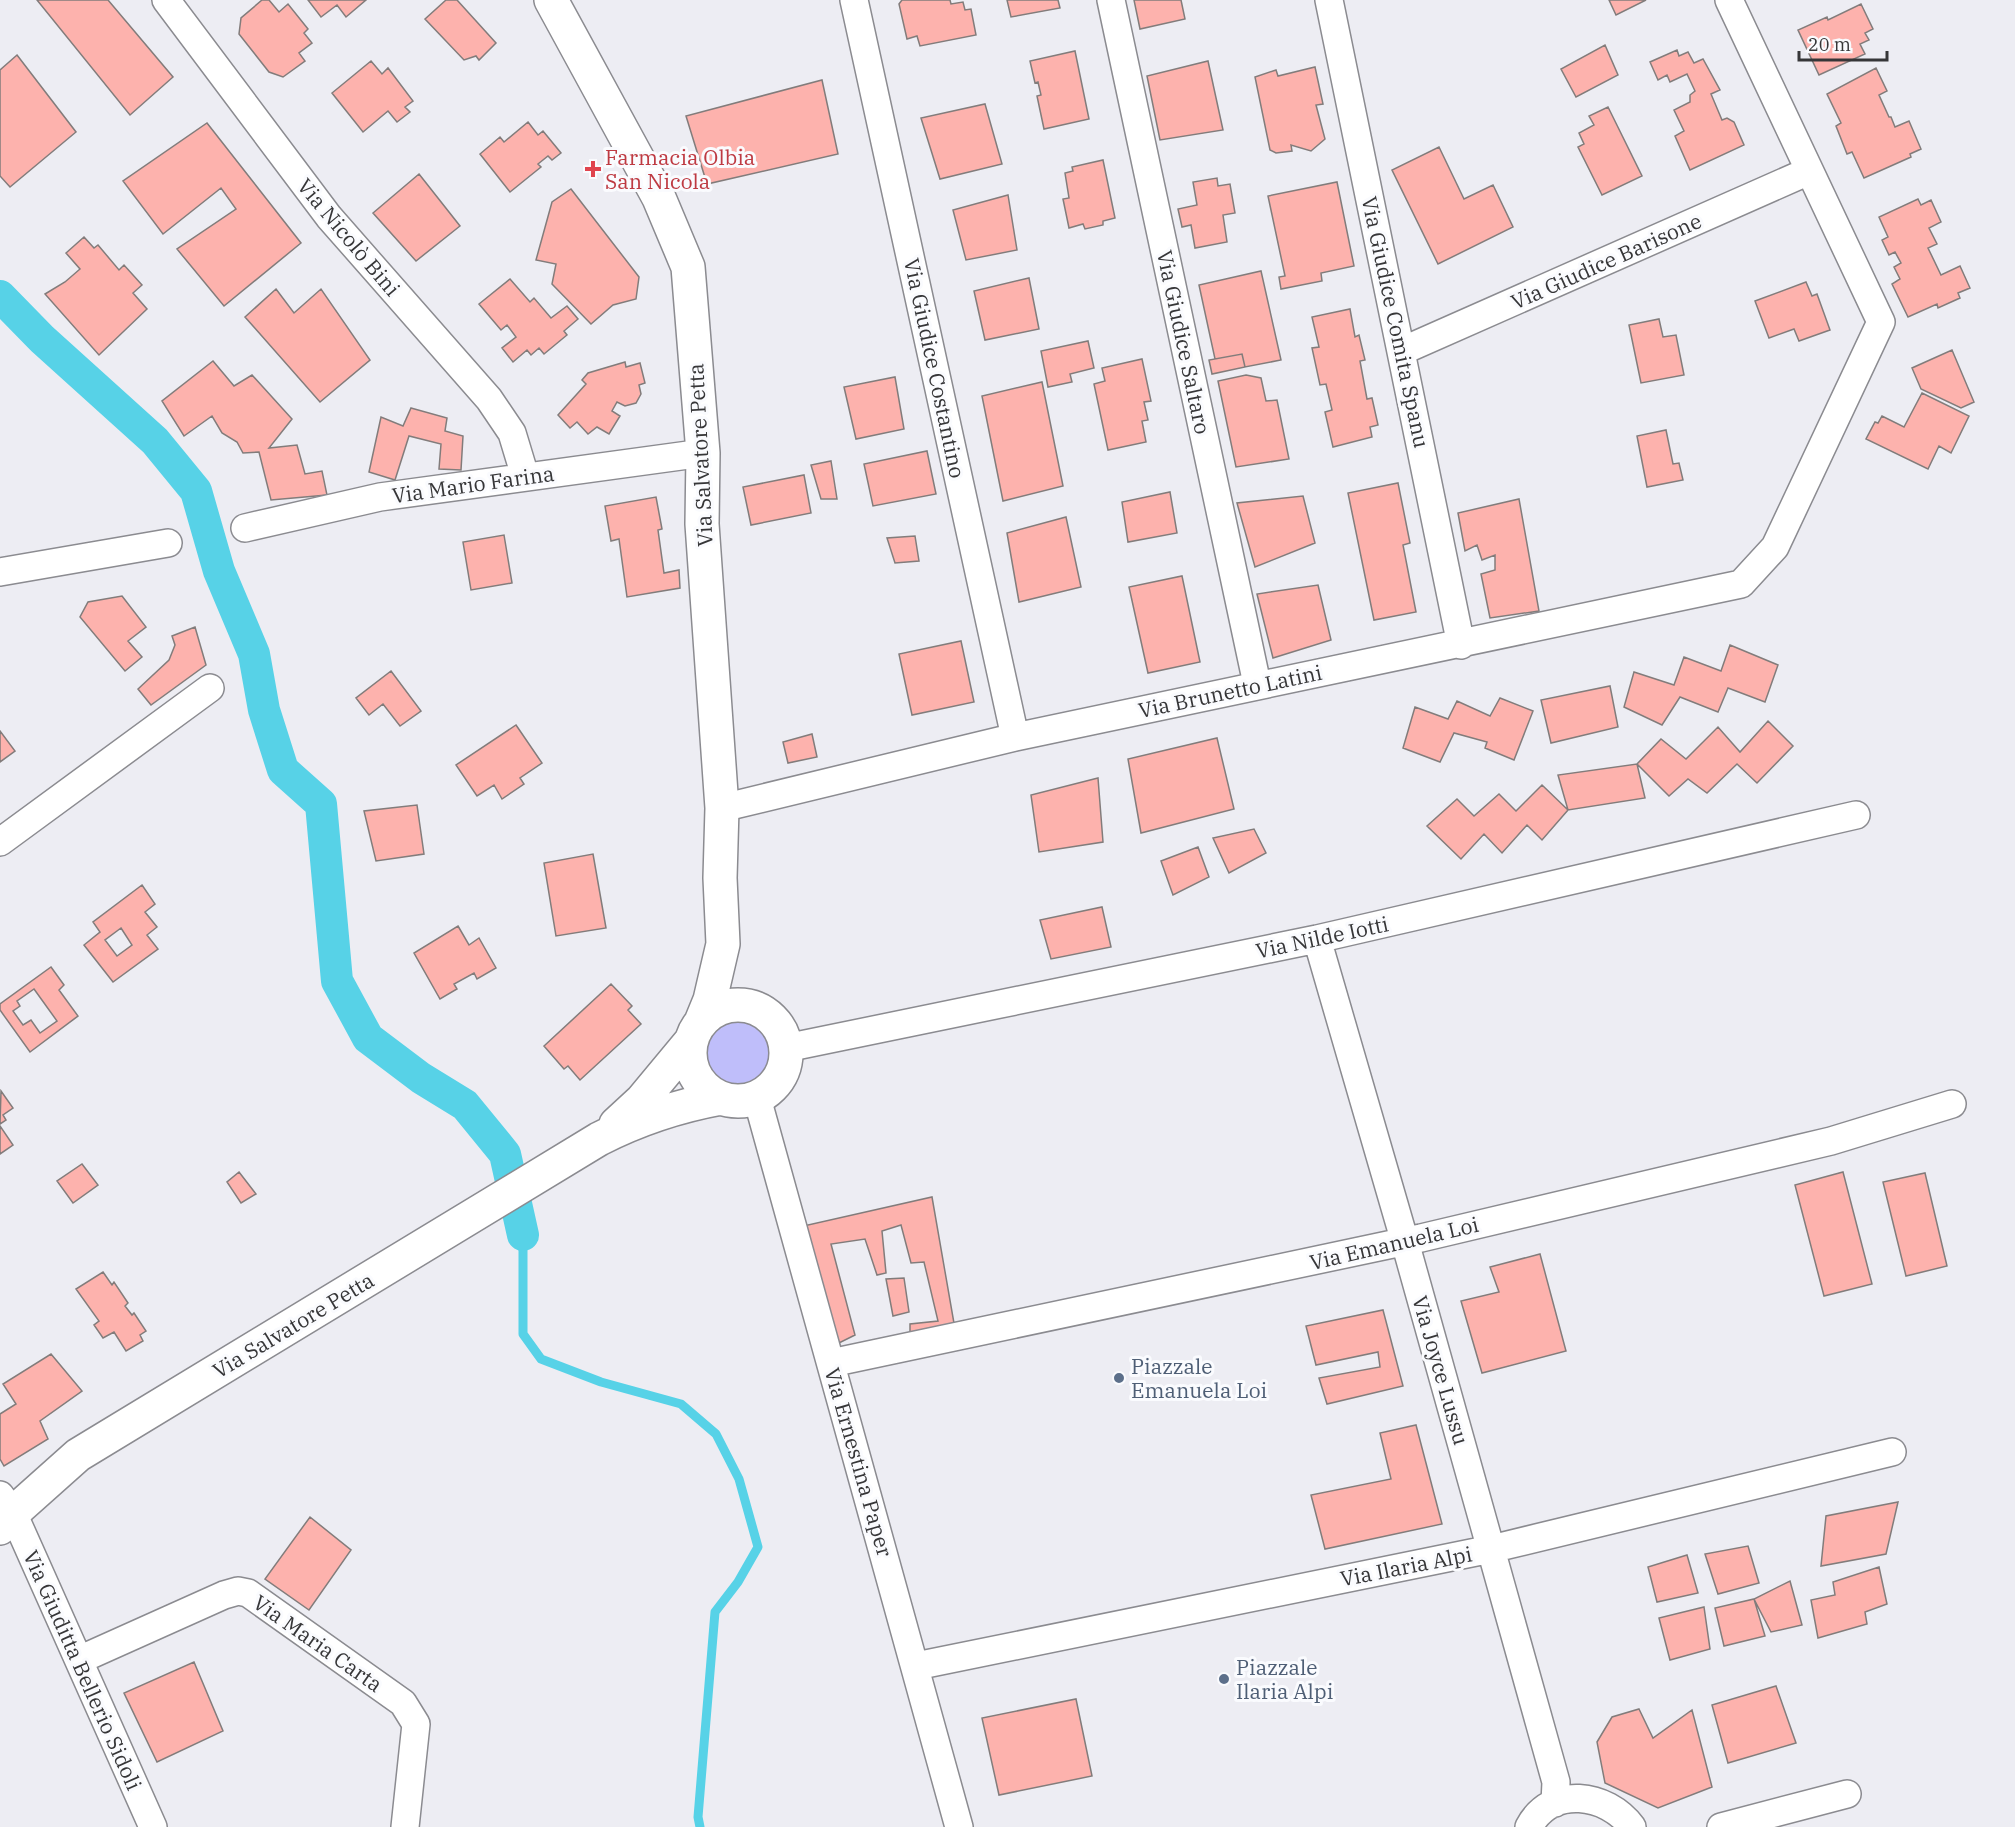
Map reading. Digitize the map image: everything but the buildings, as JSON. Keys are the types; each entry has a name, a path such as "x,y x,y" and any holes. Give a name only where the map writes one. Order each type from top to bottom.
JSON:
{"street":[{"name":"Via Salvatore Petta","path":"551,0 659,198 688,267 703,453 702,524 722,807 720,878 723,944 732,975 742,990 762,1011"},
{"name":"Via Giudice Costantino","path":"854,0 1015,737"},
{"name":"Via Giudice Saltaro","path":"1111,0 1257,684"},
{"name":"Via Giudice Comita Spanu","path":"1329,0 1461,645"},
{"path":"1729,0 1809,171"},
{"name":"Via Nicolò Bini","path":"176,4 329,217 489,399 512,433 525,476"},
{"name":"Via Brunetto Latini","path":"722,807 1015,737 1257,684 1461,645 1741,584 1775,548 1881,322 1809,171"},
{"name":"Via Giudice Barisone","path":"1402,351 1809,171"},
{"name":"Via Mario Farina","path":"245,528 380,497 703,453"},
{"path":"0,572 168,543"},
{"path":"0,842 210,688"},
{"name":"Via Nilde Iotti","path":"786,1048 1317,939 1856,815"},
{"name":"Via Joyce Lussu","path":"1317,939 1405,1242 1556,1782 1556,1803"},
{"name":"Via Salvatore Petta","path":"598,1139 642,1100 696,1031 710,1000 723,944"},
{"path":"730,1005 747,1005 762,1011 780,1028 786,1048 784,1069 777,1083 757,1098 739,1102 721,1098 706,1090 697,1078 690,1058 696,1031 715,1011 730,1005"},
{"name":"Via Salvatore Petta","path":"4,1512 78,1455 598,1139 634,1121 686,1105 721,1098"},
{"name":"Via Ernestina Paper","path":"757,1098 959,1827"},
{"name":"Via Emanuela Loi","path":"831,1363 1405,1242 1831,1141 1952,1104"},
{"name":"Via Ilaria Alpi","path":"916,1666 1491,1549 1892,1452"},
{"name":"Via Giuditta Bellerio Sidoli","path":"4,1512 79,1660 153,1827"},
{"name":"Via Maria Carta","path":"79,1660 224,1595 238,1591 248,1593 403,1703 411,1713 416,1724 405,1827"},
{"path":"1721,1827 1847,1794"},
{"path":"1529,1827 1542,1811 1567,1799 1599,1801 1611,1806 1632,1827"}],"shaded area":[{"path":"739,1018 752,1021 764,1028 771,1040 774,1053 771,1066 764,1078 752,1085 739,1088 726,1085 714,1078 707,1066 704,1053 707,1040 714,1028 726,1021"}],"waterway":[{"path":"0,296 42,339 155,441 196,491 219,571 254,654 264,710 283,770 321,804 337,981 368,1038 421,1078 465,1105 505,1154 523,1235"},
{"path":"523,1235 523,1334 541,1359 601,1382 681,1404 716,1434 739,1479 758,1547 738,1582 715,1612 698,1817 700,1827"}],"place":[{"name":"Farmacia Olbia San Nicola","path":"593,169"},
{"name":"Piazzale Emanuela Loi","path":"1119,1378"},
{"name":"Piazzale Ilaria Alpi","path":"1224,1679"}]}
